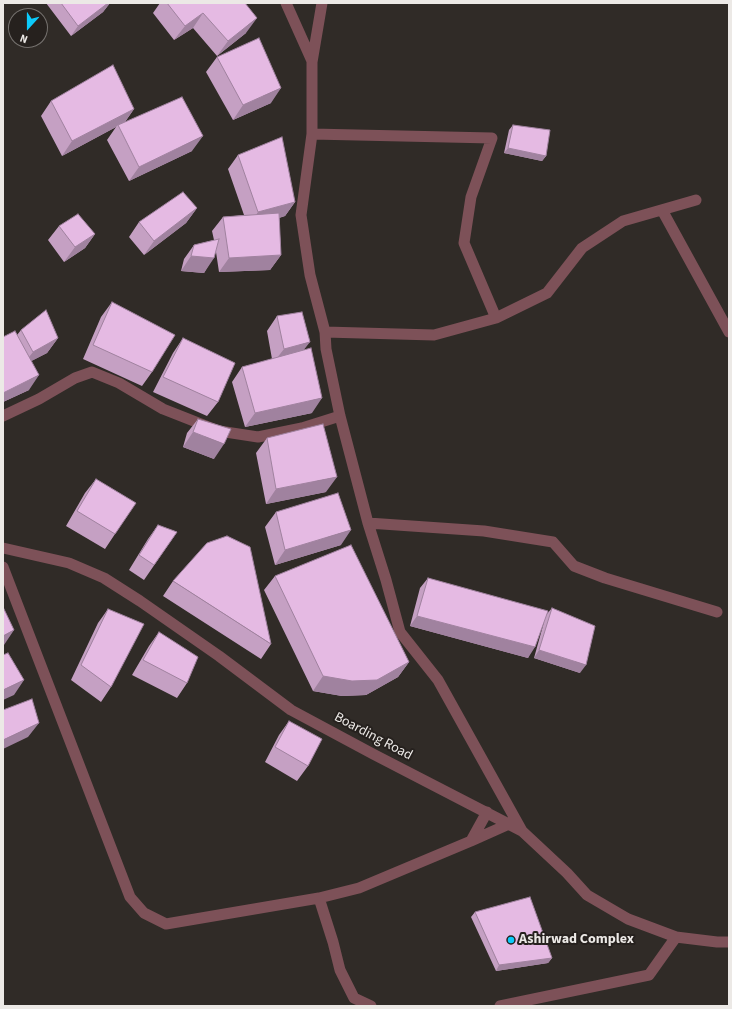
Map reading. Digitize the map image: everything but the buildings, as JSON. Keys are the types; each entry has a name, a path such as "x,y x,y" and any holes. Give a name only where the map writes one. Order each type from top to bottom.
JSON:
{"street":[{"path":"286,3 312,62"},
{"path":"322,3 312,62 312,134 301,215 310,275 324,332 326,350 340,416 368,523 386,580 400,632 438,680 522,831"},
{"path":"312,134 492,138 471,197 464,243 496,318"},
{"path":"324,332 434,335 496,318 547,293 582,248 623,221 696,200"},
{"path":"662,210 729,332"},
{"path":"3,416 39,399 75,378 92,372 119,383 163,408 219,431 258,436 302,428 340,416"},
{"path":"368,523 484,531 553,542 574,566 605,578 717,612"},
{"name":"Boarding Road","path":"3,548 69,563 104,578 219,656 292,710 373,754 522,831 567,873 587,895 628,919 676,937 729,942"},
{"path":"3,567 130,897 144,913 166,924 319,898 359,888 509,824"},
{"path":"472,841 486,812"},
{"path":"319,898 340,970 354,998 371,1006"},
{"path":"500,1006 649,975 676,937"}],"place":[{"name":"Ashirwad Complex","path":"511,940"}]}
